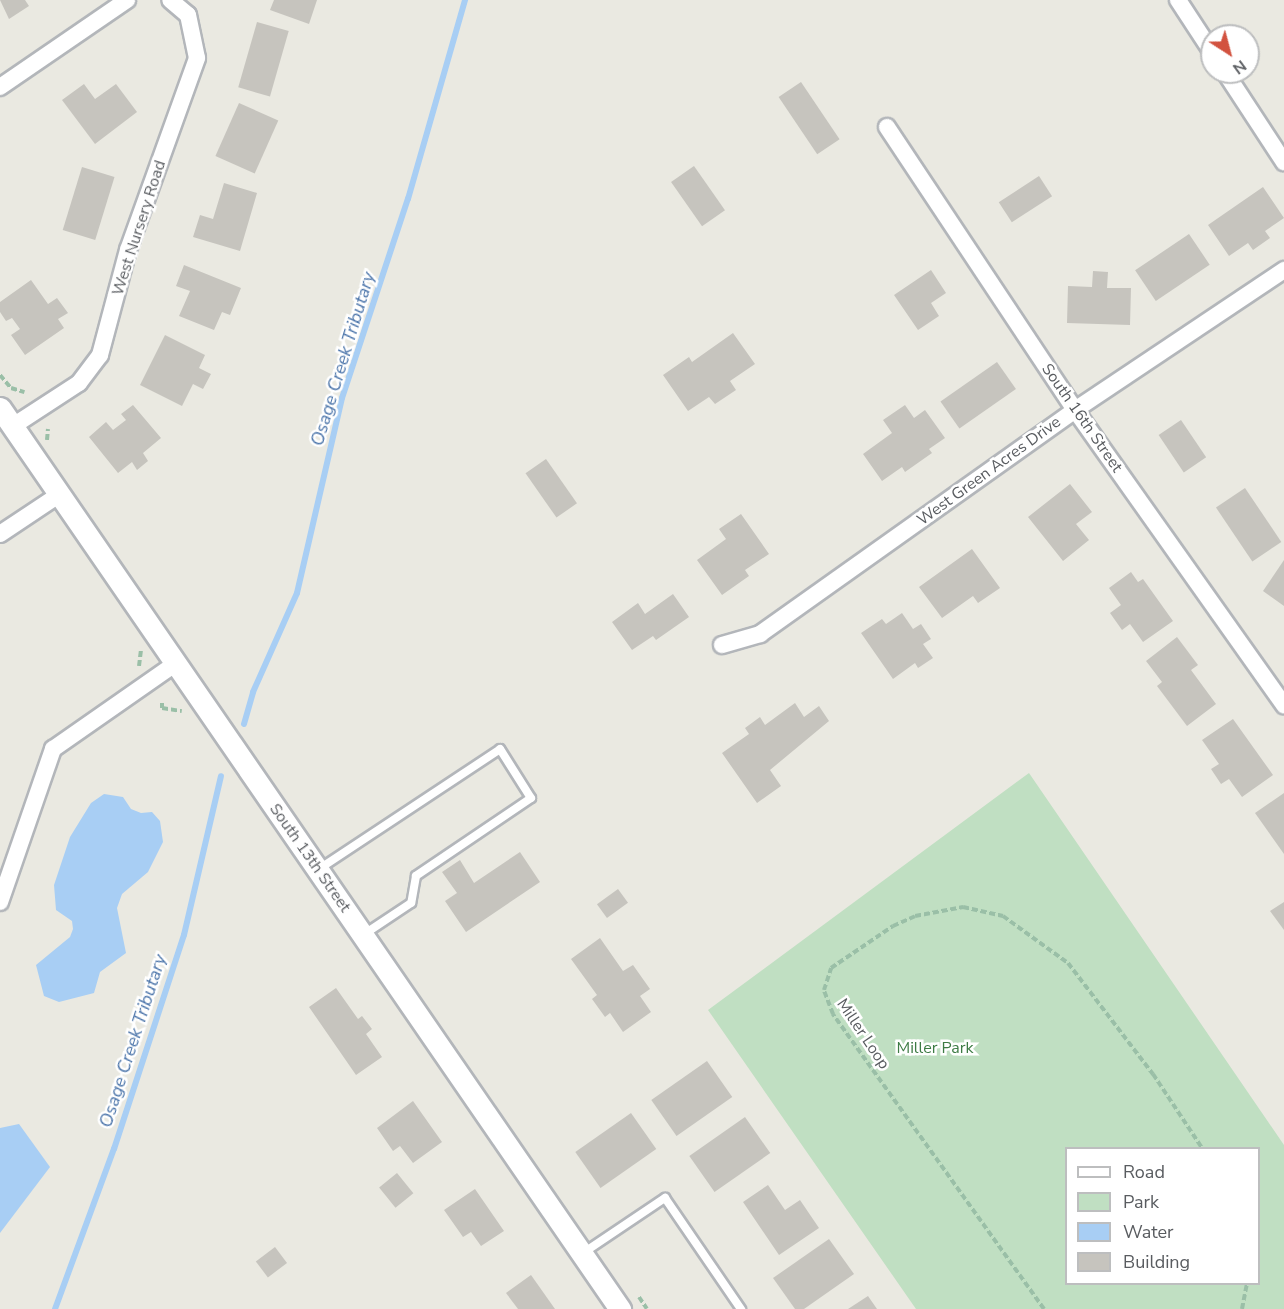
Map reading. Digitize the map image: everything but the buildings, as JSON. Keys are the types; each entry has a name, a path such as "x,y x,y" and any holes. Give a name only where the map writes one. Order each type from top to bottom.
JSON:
{"street":[{"path":"0,87 127,0"},
{"name":"West Nursery Road","path":"13,426 80,383 100,355 128,250 196,58 188,15 170,0"},
{"path":"1178,0 1200,34"},
{"path":"1233,84 1284,162"},
{"name":"South 16th Street","path":"887,127 1075,410 1284,705"},
{"name":"West Green Acres Drive","path":"722,645 760,634 1075,410 1284,270"},
{"name":"South 13th Street","path":"0,408 620,1309"},
{"path":"0,534 60,494"},
{"path":"0,903 53,749 175,664"}],"lane":[{"path":"318,870 500,749 531,798 416,876 411,903 363,935"},
{"path":"582,1254 665,1198 741,1309"}],"path":[{"path":"0,375 11,388 24,392"},
{"name":"Miller Loop","path":"1044,1309 833,1014 824,990 831,968 893,926 915,916 963,907 1003,916 1068,963 1153,1074 1201,1147"},
{"path":"1242,1309 1247,1285"}],"green space":[{"name":"Miller Park","path":"1029,773 1284,1145 1284,1309 916,1309 708,1010"}],"water":[{"path":"104,794 123,797 131,809 141,813 152,812 160,821 163,842 148,872 122,894 117,908 126,953 100,972 94,993 59,1002 44,996 36,965 70,937 73,929 72,921 56,910 54,885 70,837 91,803"},
{"path":"19,1124 50,1167 0,1233 0,1128"}],"waterway":[{"name":"Osage Creek Tributary","path":"244,724 253,692 297,593 342,398 408,199 465,0"},
{"name":"Osage Creek Tributary","path":"55,1309 114,1149 184,935 221,776"}]}
